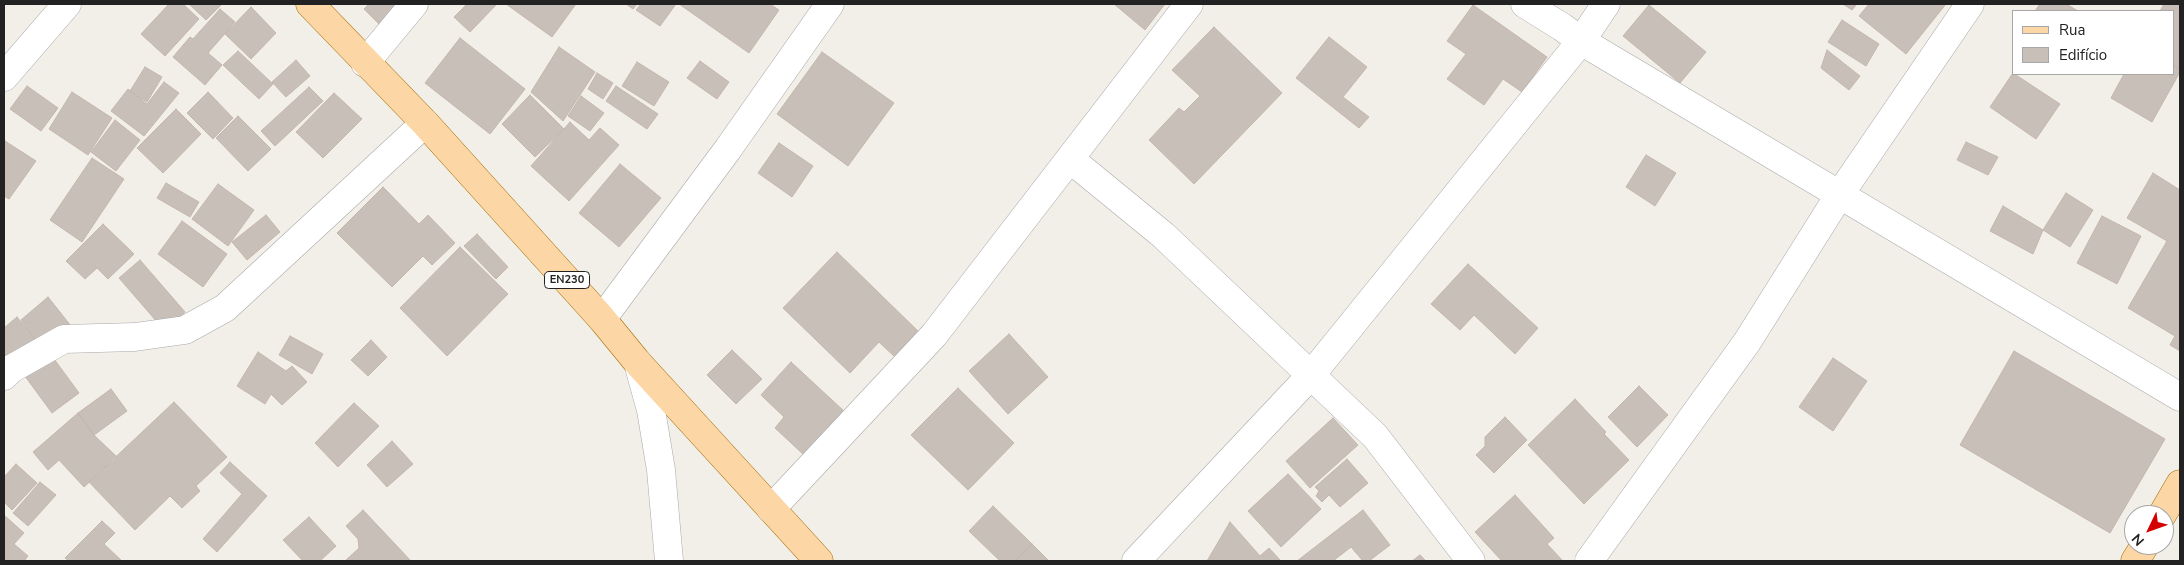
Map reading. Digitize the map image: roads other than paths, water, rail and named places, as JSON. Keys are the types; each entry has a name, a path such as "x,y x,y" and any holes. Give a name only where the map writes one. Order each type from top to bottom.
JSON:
{"main road":[{"name":"EN230","path":"310,4 365,64 425,124 818,561"},
{"path":"2168,505 2180,484"}],"street":[{"path":"4,77 67,4"},
{"path":"365,64 414,4"},
{"path":"602,319 728,149 830,4"},
{"path":"771,509 934,334 1189,4"},
{"path":"1525,4 1581,41 2180,397"},
{"path":"1136,561 1311,375 1581,41 1606,4"},
{"path":"1589,561 1747,342 1840,194 1970,4"},
{"path":"4,376 11,368 64,339 135,338 185,330 225,308 425,124"},
{"path":"1070,159 1163,235 1375,436 1470,561"},
{"path":"638,363 651,410 659,461 669,561"}]}
